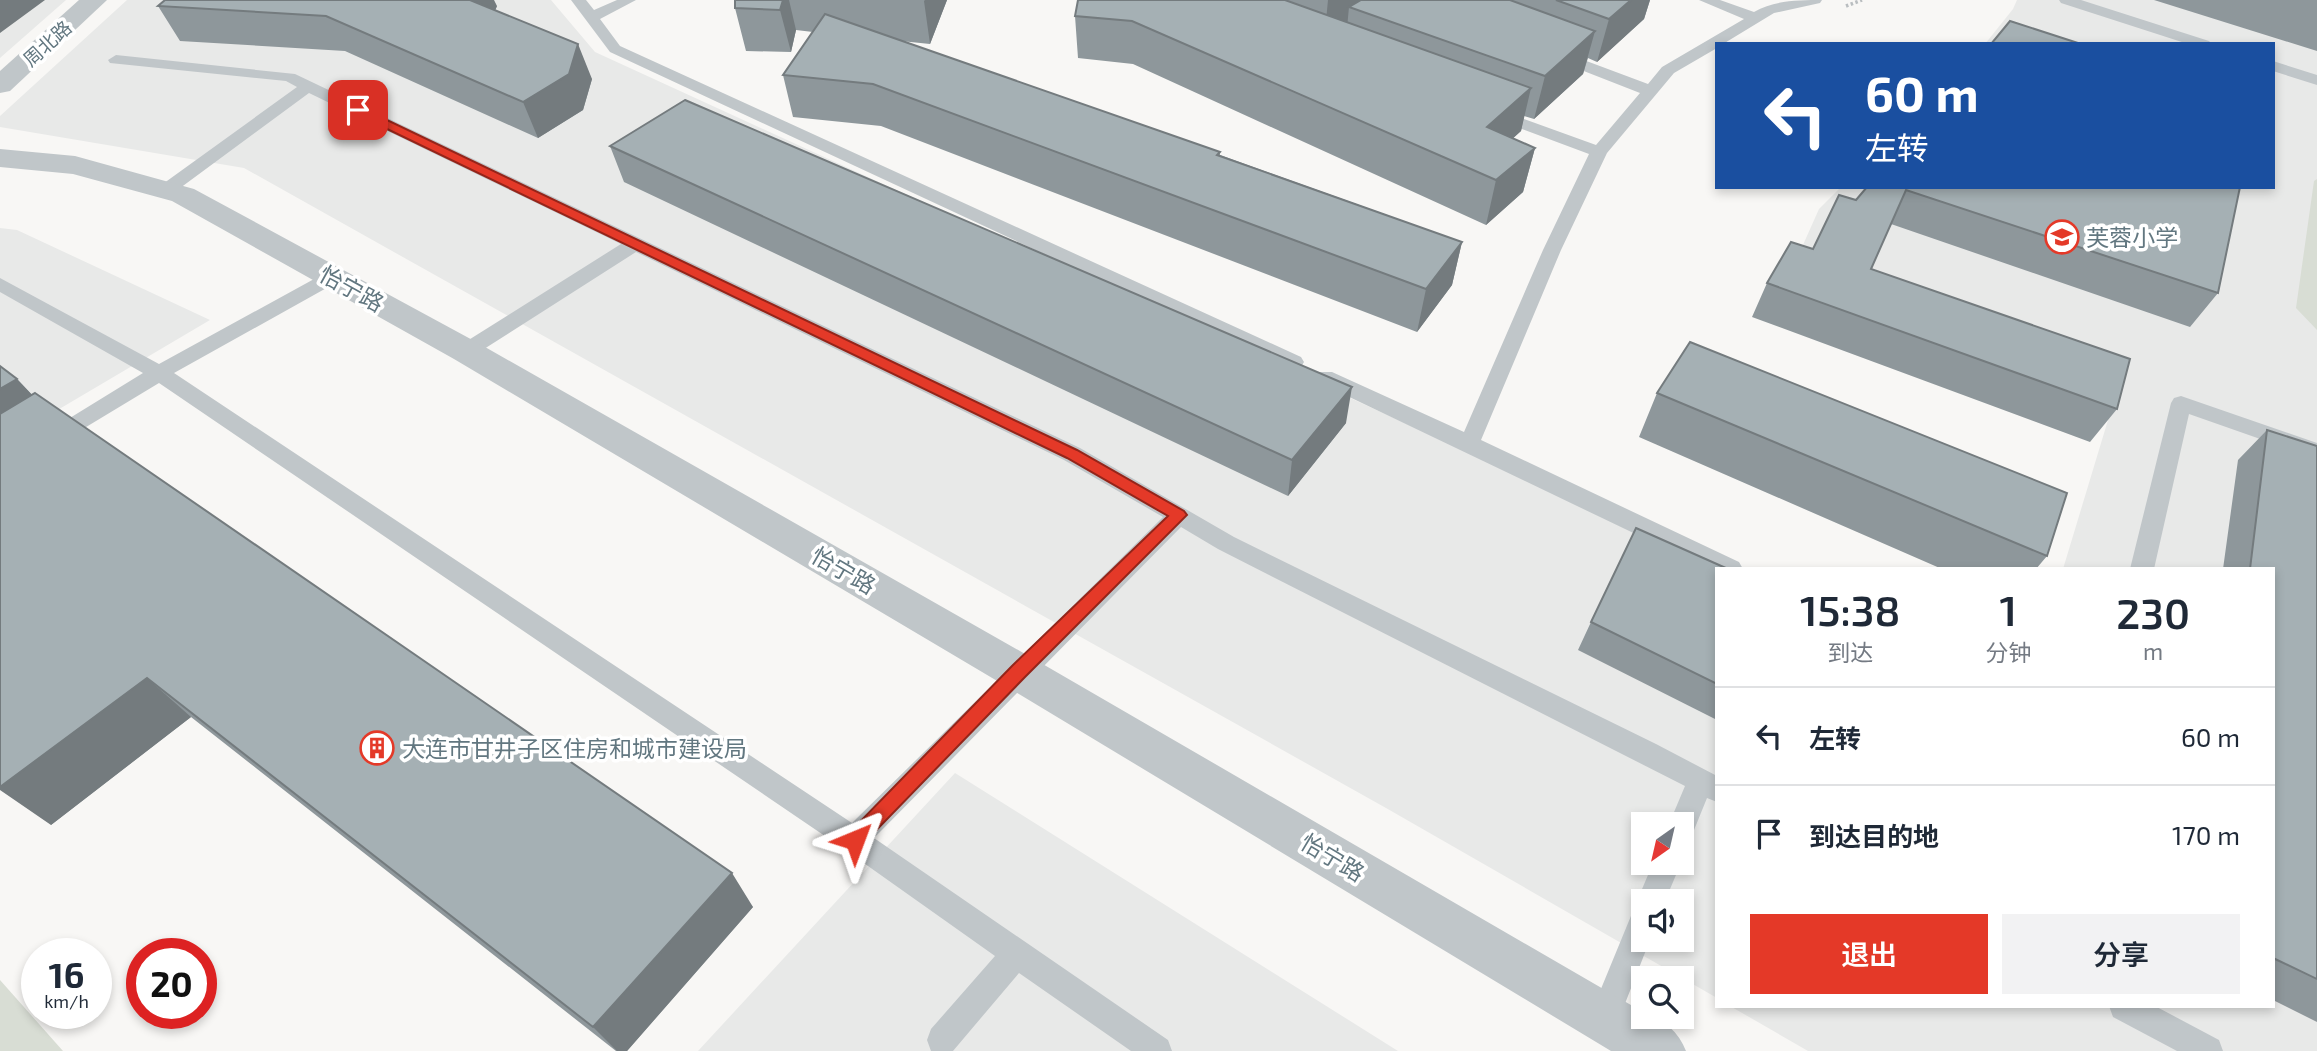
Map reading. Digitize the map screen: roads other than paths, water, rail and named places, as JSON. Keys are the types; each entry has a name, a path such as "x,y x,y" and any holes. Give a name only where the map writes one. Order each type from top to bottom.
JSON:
{"street":[{"name":"周北路","path":"0,85 94,0"},
{"name":"怡宁路","path":"0,158 75,165 183,195 467,351 1660,1051"}],"lane":[{"path":"578,0 615,49 1469,443 1727,567"},
{"path":"591,17 629,0"},
{"path":"1706,0 1756,18"},
{"path":"1715,42 1769,10 1815,0"},
{"path":"2066,0 2198,42"},
{"path":"1469,443 1552,250 1599,152 1668,70 1715,42"},
{"path":"1538,48 1651,91"},
{"path":"116,60 289,77 308,86 1072,454 1226,542 1708,786 1691,812"},
{"path":"2275,67 2317,80"},
{"path":"166,190 308,86"},
{"path":"1481,109 1599,152"},
{"path":"467,351 635,244"},
{"path":"0,471 159,373 332,277"},
{"path":"0,284 159,373 855,840 1157,1051"},
{"path":"2142,567 2181,403 2317,451"},
{"path":"855,840 1018,672 1179,515"},
{"path":"1604,1018 1631,951"},
{"path":"942,1041 1017,953"},
{"path":"2128,1008 2208,1051"}],"place":[{"name":"芙蓉小学","path":"2062,237"},
{"name":"大连市甘井子区住房和城市建设局","path":"377,748"}]}
